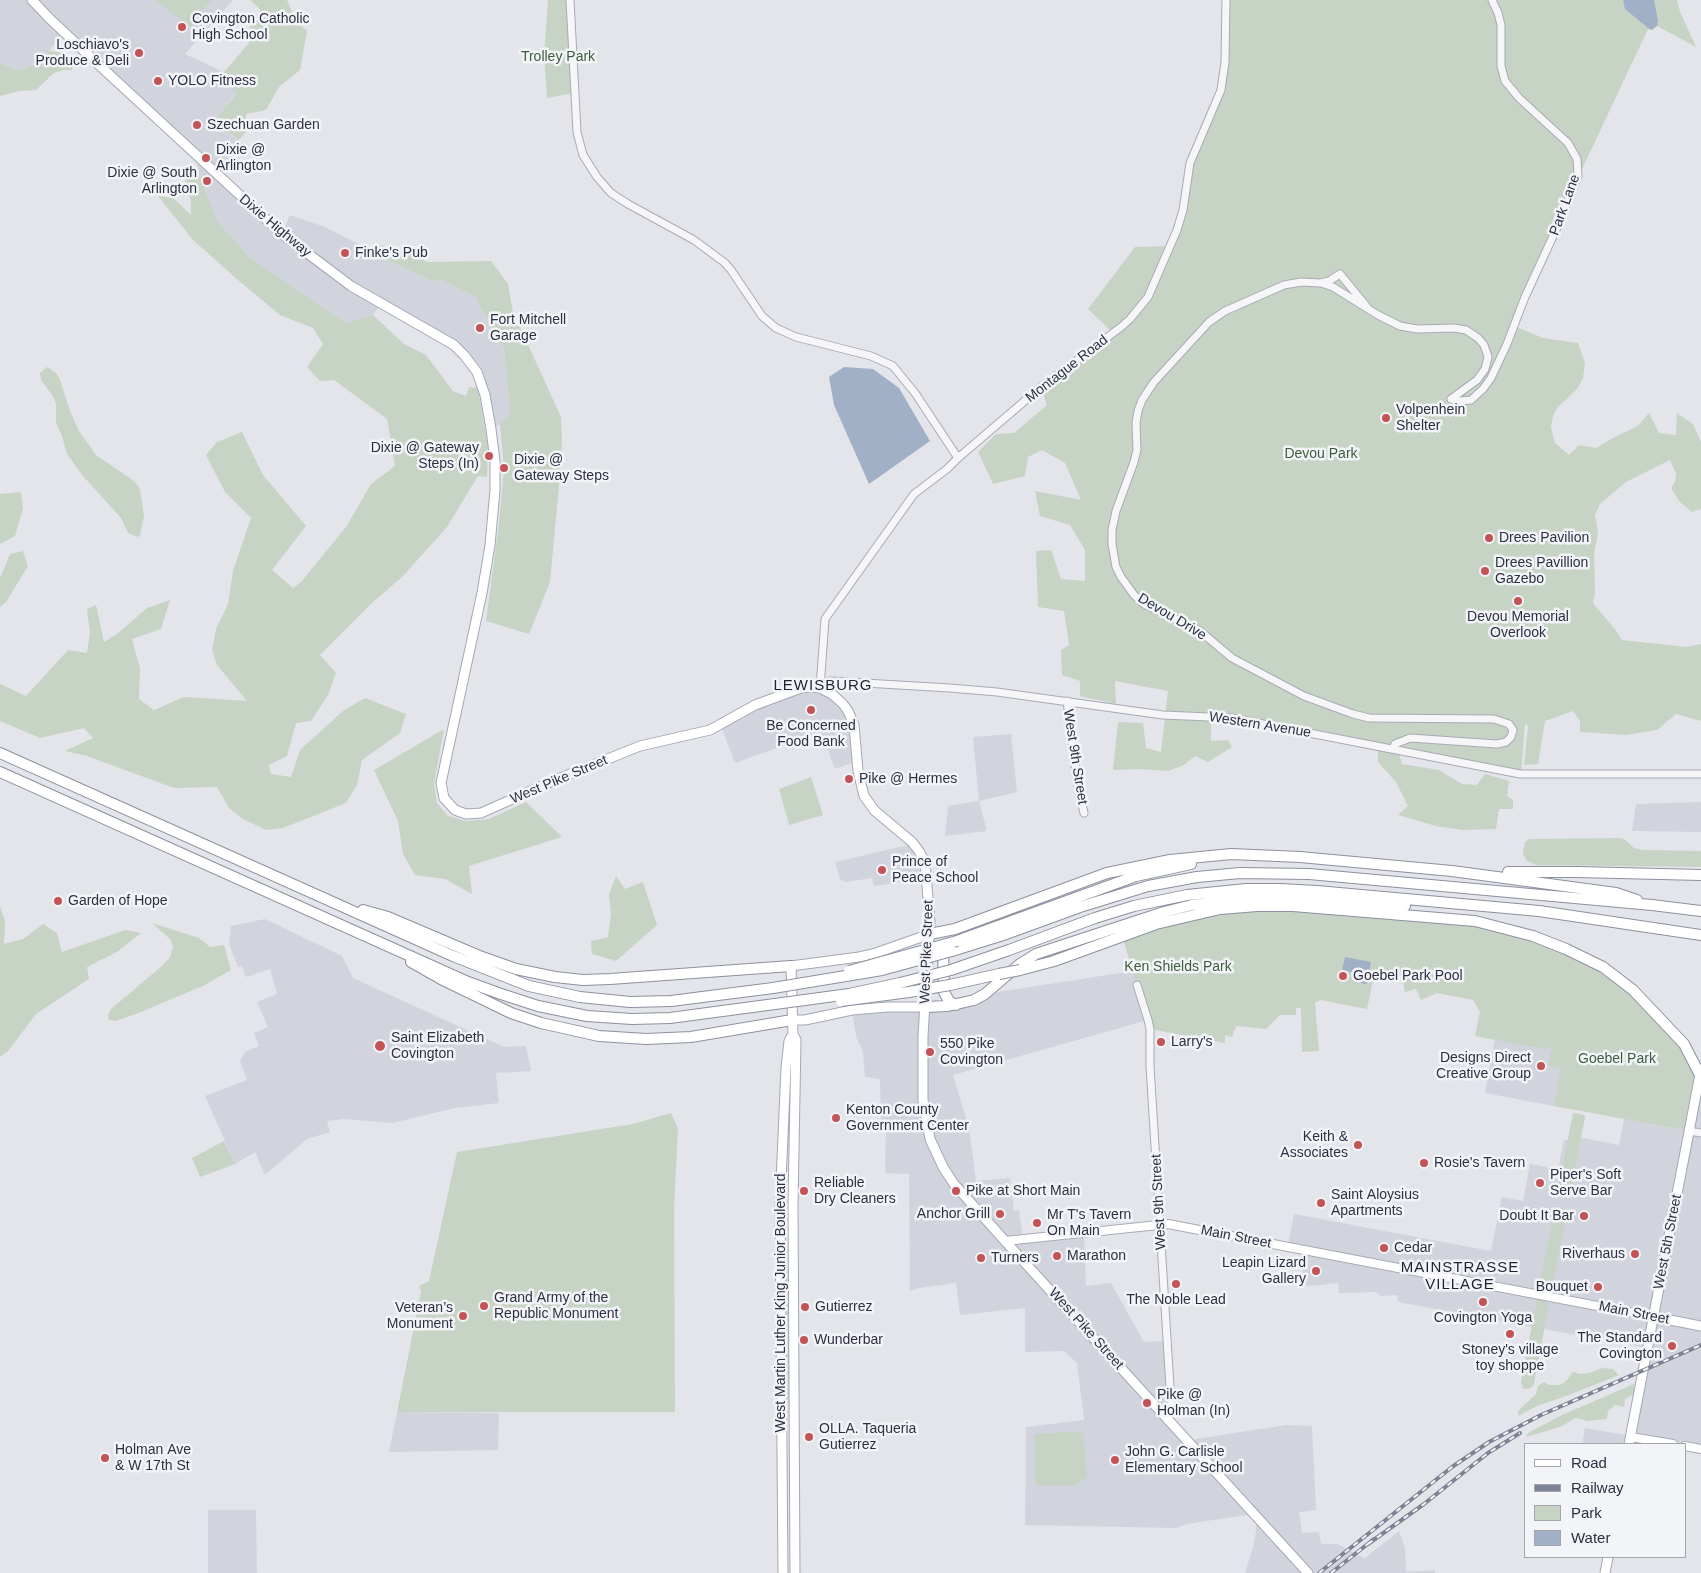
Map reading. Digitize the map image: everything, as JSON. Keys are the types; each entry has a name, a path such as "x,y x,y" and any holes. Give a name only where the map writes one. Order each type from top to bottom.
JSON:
{"highway":[{"path":"0,753 490,972 528,986 599,1000 651,1002 713,997 882,970 1003,935 1088,899 1127,879 1182,865 1264,855"},
{"path":"0,772 372,937 468,982 538,1006 573,1014 648,1019 867,999 950,985 1020,970 1054,961 1101,938"},
{"path":"930,934 955,928 1124,868 1194,857 1231,854 1264,855 1452,871 1616,893 1652,905"},
{"path":"1452,871 1701,875"},
{"path":"799,984 957,941 1088,899 1197,877 1261,872 1309,874 1652,905 1699,911"},
{"path":"775,1006 850,994 951,970 1095,918 1134,906 1187,895 1246,889 1280,889 1539,911 1697,934"},
{"path":"925,1006 956,1004 974,1000 985,994 1020,964 1036,954 1101,938 1192,905 1249,898 1281,898 1403,906 1444,902"},
{"path":"335,903 388,917 482,957 516,969 555,977 583,980 610,979 791,966"},
{"path":"1141,924 1220,909 1256,906 1293,906 1450,918 1504,927 1566,949 1603,967 1621,980 1633,990 1684,1044 1700,1071"},
{"path":"955,928 947,933 943,939 944,992 949,1001 956,1004"},
{"path":"372,937 420,967 487,1002 541,1023 578,1032 627,1039 673,1038 717,1033 792,1020"}],"main road":[{"name":"Dixie Highway","path":"32,0 104,70 282,234 351,286 443,338 464,354 476,372 485,395 494,452"},
{"name":"West Pike Street","path":"494,452 496,490 485,578 441,783 444,798 455,810 466,814 481,813 553,781 640,746 710,730 765,701 801,688 820,688 837,698 853,720 860,783 869,804 912,842 925,862 930,912 930,934 922,1086 924,1113 930,1139 943,1167 954,1184 1006,1242 1308,1573"},
{"path":"791,966 866,956 930,934"},
{"name":"West Martin Luther King Junior Boulevard","path":"791,966 792,1020 793,1034 796,1040 793,1204 795,1573"},
{"path":"792,1020 805,1020 852,1010 925,1006"},
{"name":"West Martin Luther King Junior Boulevard","path":"783,1573 780,1204 786,1068 789,1041 793,1034"},
{"name":"West 5th Street","path":"1630,1440 1655,1317 1700,1071"},
{"name":"Main Street","path":"1006,1242 1168,1224 1701,1326"},
{"path":"1630,1440 1662,1443"},
{"path":"1686,1446 1701,1449"},
{"path":"1605,1573 1608,1558"}],"street":[{"path":"570,0 577,132 583,155 603,184 611,193 694,240 725,264 762,316 784,332 806,340 880,359 893,366 915,393 958,458"},
{"name":"Montague Road","path":"820,688 824,622 914,494 947,469 1041,387 1121,327 1148,297 1177,230 1183,210 1193,152 1221,90 1225,62 1226,0"},
{"name":"Park Lane","path":"1451,399 1460,401 1470,400 1483,390 1491,378 1578,176 1577,159 1568,144 1506,84 1501,66 1501,25 1492,0"},
{"name":"Devou Drive","path":"1368,307 1340,274 1329,281 1300,282 1284,285 1220,314 1203,328 1148,390 1138,411 1136,423 1137,450 1133,468 1116,512 1112,530 1113,554 1121,577 1134,596 1144,604 1200,631 1223,652 1243,665 1321,704 1369,718 1494,719 1509,724 1513,730 1511,737 1506,742 1497,744 1410,738 1395,744 1392,749"},
{"name":"Devou Drive","path":"1321,282 1368,307 1378,315 1404,327 1417,329 1454,328 1466,330 1478,338 1486,349 1488,360 1485,369 1477,380 1451,399"},
{"name":"Western Avenue","path":"820,688 824,683 830,681 987,691 1163,715 1232,718 1520,774 1701,774"},
{"name":"West 9th Street","path":"1067,702 1077,781 1084,813"},
{"name":"West 9th Street","path":"1137,985 1150,1029 1150,1066 1171,1403 1168,1421"},
{"path":"1689,1131 1701,1133"}],"shaded area":[{"path":"0,0 233,0 185,54 224,72 236,94 213,121 246,146 219,177 282,234 290,215 325,227 391,262 432,281 442,280 475,297 504,349 510,412 500,424 491,429 485,395 464,355 381,304 373,315 346,323 250,258 218,222 199,174 196,155 63,32 42,61 18,71 0,63"},
{"path":"815,687 848,711 857,761 835,769 821,732 735,763 720,724 746,710"},
{"path":"1011,734 1017,792 979,801 973,737"},
{"path":"979,801 987,831 945,836 948,806"},
{"path":"1701,802 1701,832 1632,831 1636,804"},
{"name":"Prince of Peace School","path":"912,842 927,878 874,886 872,878 845,882 840,879 835,862 908,845"},
{"name":"Saint Elizabeth Covington","path":"265,919 342,956 353,978 504,1047 526,1046 531,1071 496,1073 499,1103 455,1108 392,1123 344,1119 327,1121 330,1132 307,1139 265,1175 255,1152 235,1164 205,1096 247,1080 240,1061 245,1052 259,1046 254,1033 268,1027 257,1002 277,994 270,969 246,977 242,966 238,967 229,944 231,926"},
{"path":"1133,971 1148,1020 953,1075 969,1128 976,1181 1010,1178 1014,1211 1019,1210 1023,1240 1084,1233 1086,1286 1111,1283 1144,1342 1167,1341 1168,1421 1189,1443 1196,1439 1286,1425 1312,1426 1316,1510 1299,1512 1302,1533 1319,1532 1321,1544 1337,1544 1365,1558 1399,1531 1405,1548 1406,1572 1435,1570 1435,1573 1245,1573 1254,1544 1256,1530 1256,1517 1247,1515 1186,1524 1176,1528 1025,1525 1026,1427 1084,1420 1077,1363 1064,1351 1025,1352 1025,1308 960,1315 956,1283 910,1291 909,1174 885,1173 886,1121 881,1121 880,1079 865,1077 863,1052 856,1036 852,1010 948,1006 985,994"},
{"path":"1496,1033 1552,1046 1560,1068 1554,1106 1485,1093"},
{"path":"1701,1068 1701,1449 1686,1443 1667,1443 1631,1437 1629,1443 1582,1443 1585,1428 1631,1436 1647,1348 1398,1302 1397,1295 1381,1296 1376,1292 1339,1293 1338,1283 1309,1286 1303,1283 1303,1249 1288,1246 1294,1214 1491,1251 1502,1197 1523,1201 1530,1164 1558,1169 1564,1140 1583,1138 1619,1145 1624,1119 1689,1131"},
{"path":"397,1412 499,1413 498,1450 389,1452"},
{"path":"208,1510 256,1510 257,1573 208,1573"}],"green space":[{"path":"155,0 211,0 190,27"},
{"path":"250,0 287,0 295,20 307,31 300,70 279,87 266,110 246,114 247,131 239,140 213,121 236,95 224,72 249,43 250,26 259,18 260,9"},
{"name":"Trolley Park","path":"548,0 570,0 574,93 547,98 544,55"},
{"name":"Devou Park","path":"1226,0 1677,0 1680,12 1696,47 1657,26 1652,30 1648,29 1576,182 1514,326 1543,338 1578,343 1585,363 1583,378 1577,389 1557,408 1551,427 1555,443 1569,455 1579,445 1596,448 1638,426 1649,413 1659,433 1676,435 1677,413 1693,424 1701,442 1701,509 1692,512 1679,501 1671,488 1675,482 1676,473 1670,460 1626,482 1600,504 1595,515 1598,533 1594,554 1595,593 1593,603 1622,640 1686,647 1701,644 1701,721 1676,714 1657,730 1627,735 1580,732 1580,721 1573,711 1545,721 1538,764 1524,765 1528,726 1525,724 1521,774 1398,750 1402,764 1439,770 1462,784 1477,785 1485,774 1509,781 1507,796 1513,800 1513,809 1499,809 1496,829 1462,830 1436,826 1398,815 1408,806 1396,782 1378,762 1378,746 1211,717 1211,741 1228,740 1232,747 1208,762 1195,756 1184,765 1168,771 1113,770 1118,722 1143,723 1146,748 1161,752 1168,691 1115,681 1116,704 1080,696 1080,681 1062,675 1061,650 1069,645 1064,611 1038,607 1036,551 1051,550 1061,579 1085,581 1085,550 1070,525 1040,516 1035,491 1081,500 1065,463 1042,450 1028,457 1025,476 993,484 978,452 996,434 1014,433 1047,405 1041,387 1113,333 1088,309 1135,247 1170,246 1177,230 1190,163 1221,90"},
{"path":"49,51 59,52 70,59 74,64 72,70 54,73 36,90 19,91 0,96 0,63 18,71 42,61"},
{"path":"199,174 218,222 250,258 346,323 373,315 404,344 426,355 453,391 466,396 469,387 478,388 488,447 487,477 478,476 447,527 403,576 372,603 320,655 336,673 328,695 311,721 296,723 287,756 269,765 271,774 291,777 300,750 343,711 365,698 406,714 400,733 362,760 357,785 346,803 283,828 266,830 243,819 229,808 217,787 174,788 87,756 65,751 93,738 84,728 40,738 0,721 0,684 26,696 68,650 87,653 90,633 87,609 96,605 104,642 117,634 147,608 170,600 161,629 132,639 140,669 139,699 154,710 184,697 247,701 217,665 212,650 216,629 228,604 233,571 251,518 225,492 206,455 217,442 242,432 263,475 306,526 272,570 293,588 301,582 346,527 371,484 395,466 387,419 334,380 320,381 307,367 323,344 313,328 280,315 238,280 193,240 158,196 173,198 191,215 191,202 184,176"},
{"path":"380,245 409,252 427,262 491,261 508,284 515,325 519,325 561,417 560,475 550,582 529,634 486,621 504,468 500,424 510,412 504,349 475,297 442,280 432,281 391,262 379,254"},
{"path":"47,367 56,373 60,380 79,431 96,455 134,481 140,489 144,516 140,535 137,537 128,533 121,518 83,476 67,454 56,423 56,404 53,396 41,380 40,373"},
{"path":"21,492 23,508 15,536 0,544 0,494"},
{"path":"23,551 28,566 6,602 0,607 0,578 10,554"},
{"path":"444,729 434,784 437,803 448,816 466,821 489,819 526,802 562,837 469,866 472,894 445,879 415,875 403,854 398,821 374,770"},
{"path":"811,777 823,815 789,825 779,789"},
{"path":"1529,839 1624,839 1634,848 1643,850 1701,851 1701,867 1536,865 1526,860 1523,854 1525,842"},
{"path":"616,876 625,889 643,882 657,925 616,961 592,954 591,941 608,937 611,914 609,894"},
{"path":"0,906 5,921 4,944 23,939 43,924 57,933 62,952 125,930 141,933 117,952 87,967 89,979 36,1014 8,1051 0,1057"},
{"name":"Goebel Park","path":"1296,910 1480,925 1544,943 1610,976 1626,988 1677,1042 1700,1075 1689,1131 1554,1106 1560,1068 1548,1066 1552,1046 1544,1049 1475,1036 1480,1012 1473,1000 1437,993 1421,1000 1416,989 1405,992 1402,976 1387,973 1377,978 1377,972 1375,971 1367,1009 1320,1000 1315,1003 1319,1051 1302,1052 1301,1008 1296,1008 1296,1015 1280,1015 1266,1029 1236,1026 1232,1037 1225,1035 1225,1043 1150,1029 1123,939 1149,930 1220,913"},
{"path":"152,923 199,938 210,947 224,945 231,970 205,985 136,1014 116,1021 109,1020 108,1015 111,1009 170,957 173,947 171,940"},
{"path":"671,1113 678,1128 674,1208 675,1412 397,1412 420,1297 421,1291 419,1286 429,1281 457,1152 633,1124"},
{"path":"1573,1113 1584,1115 1585,1117 1570,1196 1568,1197 1557,1193"},
{"path":"224,1141 235,1164 200,1177 192,1158"},
{"path":"1555,1207 1566,1209 1567,1211 1551,1291 1539,1287"},
{"path":"785,1238 790,1262 790,1413 786,1389"},
{"path":"1537,1299 1549,1303 1534,1384 1531,1388 1526,1389 1523,1388 1521,1382"},
{"path":"1602,1368 1613,1369 1619,1375 1537,1406 1518,1416 1518,1411 1536,1394 1538,1386 1544,1382 1549,1385 1560,1385 1573,1372 1580,1374 1590,1373"},
{"path":"1634,1384 1634,1394 1625,1399 1624,1407 1615,1405 1608,1411 1607,1419 1588,1421 1576,1418 1560,1427 1526,1437 1528,1433 1562,1415"},
{"path":"1083,1431 1087,1477 1074,1486 1038,1486 1035,1483 1034,1437 1036,1434"}],"water":[{"path":"1623,0 1654,0 1658,21 1657,26 1652,30 1648,28 1625,9"},
{"path":"844,367 873,369 899,388 930,441 869,484 834,405 829,377"},
{"path":"1345,957 1371,962 1367,984 1355,982 1357,973 1342,970"}],"railway":[{"path":"1319,1573 1452,1467 1489,1442 1541,1415 1701,1345"},
{"path":"1368,1544 1424,1504 1488,1453 1520,1433"},
{"path":"1331,1573 1374,1539"}],"place":[{"name":"Covington Catholic High School","path":"182,27"},
{"name":"Loschiavo's Produce & Deli","path":"139,53"},
{"name":"YOLO Fitness","path":"158,81"},
{"name":"Szechuan Garden","path":"197,125"},
{"name":"Dixie @ Arlington","path":"206,158"},
{"name":"Dixie @ South Arlington","path":"207,181"},
{"name":"Finke's Pub","path":"345,253"},
{"name":"Fort Mitchell Garage","path":"480,328"},
{"name":"Volpenhein Shelter","path":"1386,418"},
{"name":"Dixie @ Gateway Steps (In)","path":"489,456"},
{"name":"Dixie @ Gateway Steps","path":"504,468"},
{"name":"Drees Pavilion","path":"1489,538"},
{"name":"Drees Pavillion Gazebo","path":"1485,571"},
{"name":"Devou Memorial Overlook","path":"1518,601"},
{"name":"Be Concerned Food Bank","path":"811,710"},
{"name":"Pike @ Hermes","path":"849,779"},
{"name":"Prince of Peace School","path":"882,870"},
{"name":"Garden of Hope","path":"58,901"},
{"name":"Goebel Park Pool","path":"1343,976"},
{"name":"Larry's","path":"1161,1042"},
{"name":"Saint Elizabeth Covington","path":"380,1046"},
{"name":"550 Pike Covington","path":"930,1052"},
{"name":"Designs Direct Creative Group","path":"1541,1066"},
{"name":"Kenton County Government Center","path":"836,1118"},
{"name":"Keith & Associates","path":"1358,1145"},
{"name":"Rosie's Tavern","path":"1424,1163"},
{"name":"Piper's Soft Serve Bar","path":"1540,1183"},
{"name":"Reliable Dry Cleaners","path":"804,1191"},
{"name":"Pike at Short Main","path":"956,1191"},
{"name":"Saint Aloysius Apartments","path":"1321,1203"},
{"name":"Anchor Grill","path":"1000,1214"},
{"name":"Doubt It Bar","path":"1584,1216"},
{"name":"Mr T's Tavern On Main","path":"1037,1223"},
{"name":"Cedar","path":"1384,1248"},
{"name":"Riverhaus","path":"1635,1254"},
{"name":"Marathon","path":"1057,1256"},
{"name":"Turners","path":"981,1258"},
{"name":"Leapin Lizard Gallery","path":"1316,1271"},
{"name":"The Noble Lead","path":"1176,1284"},
{"name":"Bouquet","path":"1598,1287"},
{"name":"Covington Yoga","path":"1483,1302"},
{"name":"Grand Army of the Republic Monument","path":"484,1306"},
{"name":"Gutierrez","path":"805,1307"},
{"name":"Veteran’s Monument","path":"463,1316"},
{"name":"Stoney's village toy shoppe","path":"1510,1334"},
{"name":"Wunderbar","path":"804,1340"},
{"name":"The Standard Covington","path":"1672,1346"},
{"name":"Pike @ Holman (In)","path":"1147,1403"},
{"name":"OLLA. Taqueria Gutierrez","path":"809,1437"},
{"name":"Holman Ave & W 17th St","path":"105,1458"},
{"name":"John G. Carlisle Elementary School","path":"1115,1460"}],"district":[{"name":"LEWISBURG","path":"823,686"},
{"name":"MAINSTRASSE VILLAGE","path":"1460,1276"}],"park label":[{"name":"Ken Shields Park","path":"1178,967"}]}
